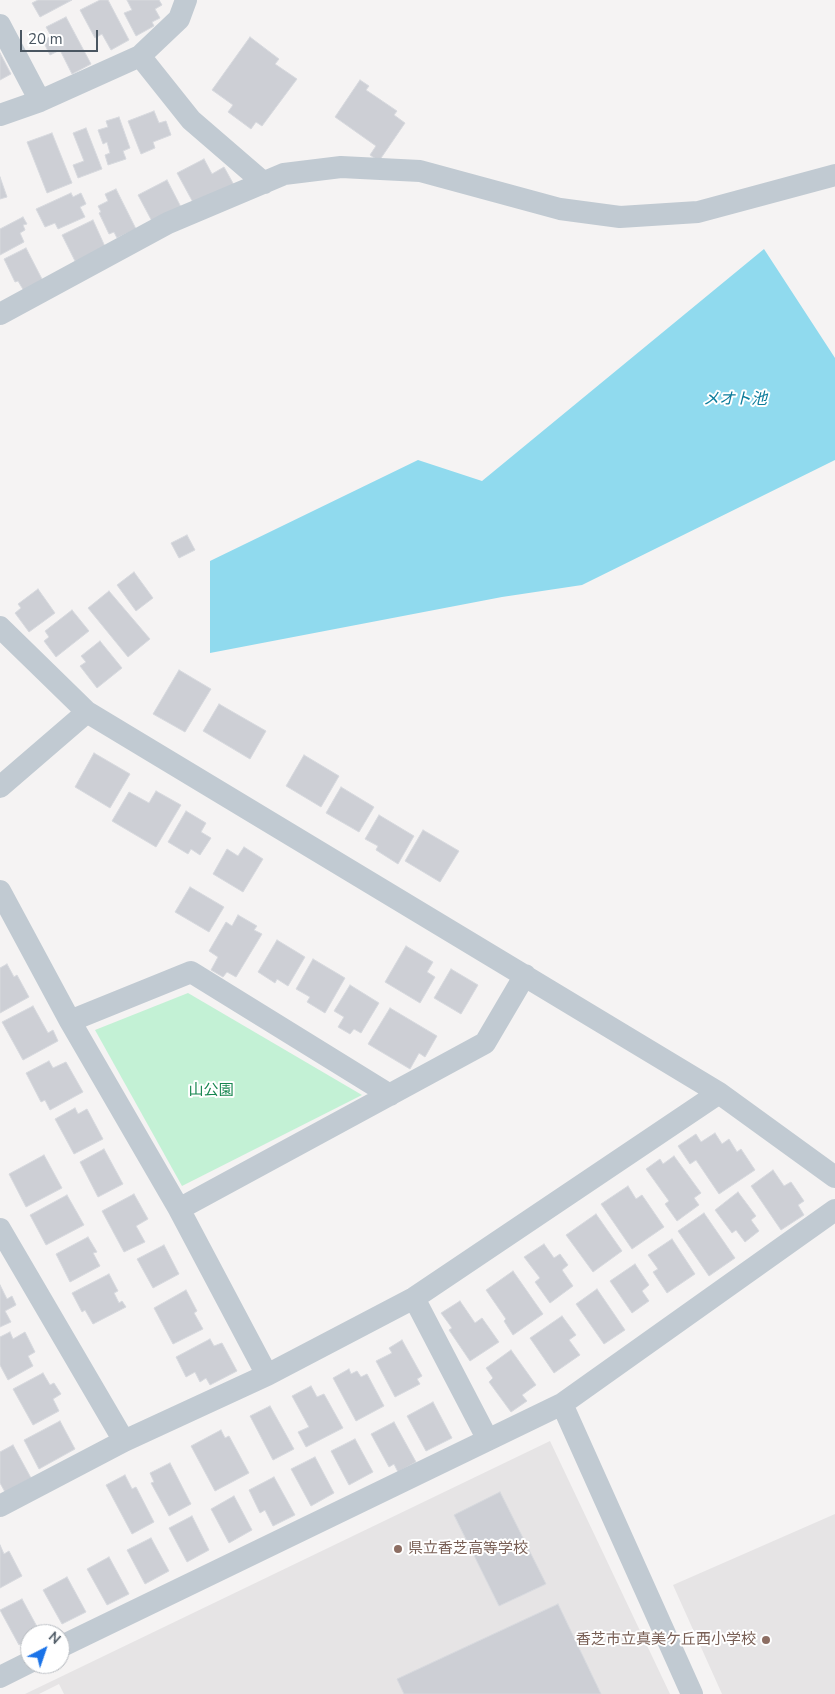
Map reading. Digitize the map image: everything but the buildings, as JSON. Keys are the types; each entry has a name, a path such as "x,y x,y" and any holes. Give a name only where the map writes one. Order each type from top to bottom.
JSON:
{"street":[{"path":"0,114 40,100 140,56 179,19 186,0"},
{"path":"0,25 40,100"},
{"path":"140,56 191,120 264,182"},
{"path":"0,314 168,223 284,174 341,167 420,171 560,209 620,217 698,212 835,176"},
{"path":"0,627 87,712 719,1093 835,1177"},
{"path":"0,787 87,712"},
{"path":"0,891 70,1021 178,1209 267,1375"},
{"path":"70,1021 191,972 390,1095"},
{"path":"178,1209 485,1043 524,975"},
{"path":"0,1506 124,1441 267,1375 414,1298 719,1093"},
{"path":"70,1642 562,1404 835,1210"},
{"path":"0,1229 124,1441"},
{"path":"414,1298 488,1440"},
{"path":"562,1404 692,1694"},
{"path":"0,1676 20,1667"}],"shaded area":[{"name":"県立香芝高等学校","path":"550,1441 670,1694 601,1694 558,1604 398,1679 404,1694 64,1694 59,1684 39,1694 25,1694 70,1674 70,1672","holes":["454,1515 546,1584 499,1606"]},
{"name":"香芝市立真美ケ丘西小学校","path":"835,1514 835,1694 722,1694 673,1585"}],"green space":[{"name":"山公園","path":"188,993 362,1095 182,1186 95,1030"}],"water":[{"name":"メオト池","path":"764,249 835,358 835,460 582,585 502,597 210,653 210,561 418,460 482,481"}],"place":[{"name":"県立香芝高等学校","path":"398,1549"},
{"name":"香芝市立真美ケ丘西小学校","path":"766,1640"}]}
